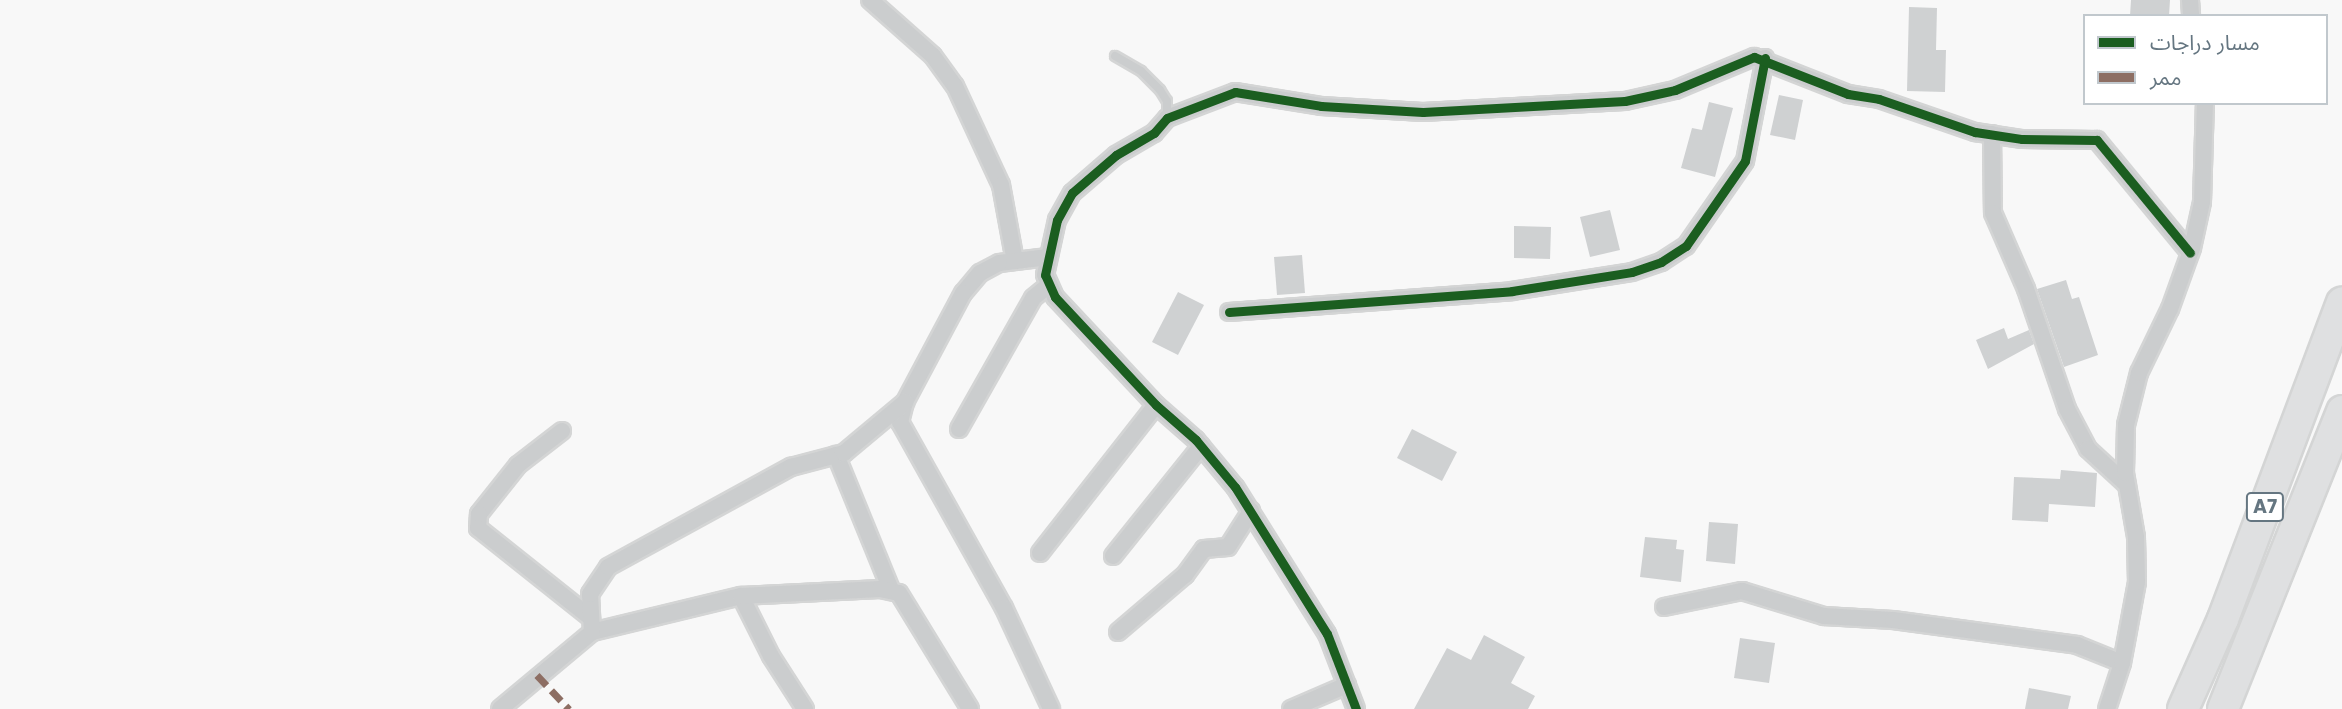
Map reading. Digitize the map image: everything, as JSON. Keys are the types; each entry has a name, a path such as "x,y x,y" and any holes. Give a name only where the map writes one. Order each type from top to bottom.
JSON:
{"highway":[{"name":"A7","path":"2183,709 2223,619 2342,303"},
{"name":"A7","path":"2223,709 2342,411"}],"street":[{"path":"870,0 933,56 955,86 1001,185 1015,261"},
{"path":"1356,709 1327,634 1251,510 1201,446 1156,405 1055,297 1045,275 1057,220 1072,193 1116,155 1154,134 1167,118 1235,92 1321,106 1423,113 1625,101 1675,90 1745,58 1765,58 1796,76 1848,94 1879,99 1943,124 1992,134 2097,140 2190,253"},
{"path":"1229,312 1512,291 1611,276 1661,262 1686,246 1745,161 1765,58"},
{"path":"2108,709 2122,663 2137,582 2136,537 2126,484 2126,425 2139,373 2171,309 2190,253 2202,202 2205,105"},
{"path":"1992,134 1993,213 2026,289 2067,409 2088,449 2126,484"},
{"path":"1048,257 999,263 980,274 963,293 905,402 902,431 972,548 1037,670 1051,709"},
{"path":"959,429 1032,298 1049,285"},
{"path":"592,625 590,594 608,567 790,467 836,455 905,402"},
{"path":"1040,553 1156,405"},
{"path":"562,431 518,465 479,514 478,527 592,625"},
{"path":"1113,556 1201,446"},
{"path":"836,455 891,590"},
{"path":"1118,632 1185,575 1204,549 1228,547 1251,510"},
{"path":"500,709 592,625 741,596 891,590 905,598 970,709"},
{"path":"1664,607 1742,591 1824,616 1893,620 2077,645 2122,663"},
{"path":"741,596 771,656 806,709"},
{"path":"1291,709 1347,685"}],"lane":[{"path":"1115,56 1141,71 1160,90 1167,101 1167,118"}],"building":[{"path":"2131,0 2170,0 2169,14 2130,14"},
{"path":"1909,7 1937,8 1936,50 1946,50 1945,92 1907,91"},
{"path":"1779,95 1803,100 1795,140 1770,135"},
{"path":"1709,102 1733,108 1715,177 1681,168 1692,128 1702,130"},
{"path":"1610,210 1620,250 1590,257 1580,217"},
{"path":"1514,226 1551,227 1550,259 1514,258"},
{"path":"1302,255 1305,293 1277,295 1274,257"},
{"path":"2066,280 2072,299 2079,297 2098,355 2064,367 2037,289"},
{"path":"1178,292 1204,305 1178,355 1152,342"},
{"path":"2004,328 2008,339 2029,330 2034,344 1988,369 1976,340"},
{"path":"1412,429 1457,452 1442,481 1397,458"},
{"path":"2061,470 2097,473 2095,507 2049,504 2048,522 2012,520 2014,477 2060,479"},
{"path":"1709,522 1738,524 1735,564 1706,561"},
{"path":"1645,537 1677,540 1676,549 1684,550 1681,582 1640,577"},
{"path":"1484,635 1525,657 1511,683 1535,696 1528,709 1414,709 1447,648 1471,660"},
{"path":"1740,638 1775,643 1769,683 1734,678"},
{"path":"2029,688 2071,696 2068,709 2025,709"}],"marked path":[{"path":"537,675 569,709"}],"cycle path":[{"path":"1356,709 1327,634 1235,487 1196,440 1156,405 1055,297 1045,275 1057,220 1072,193 1116,155 1154,133 1167,118 1235,92 1321,106 1423,112 1625,101 1675,90 1754,57 1848,94 1879,99 1975,132 2022,139 2097,140 2190,253"},
{"path":"1229,312 1512,291 1632,272 1661,262 1686,246 1745,161 1765,58"}]}
